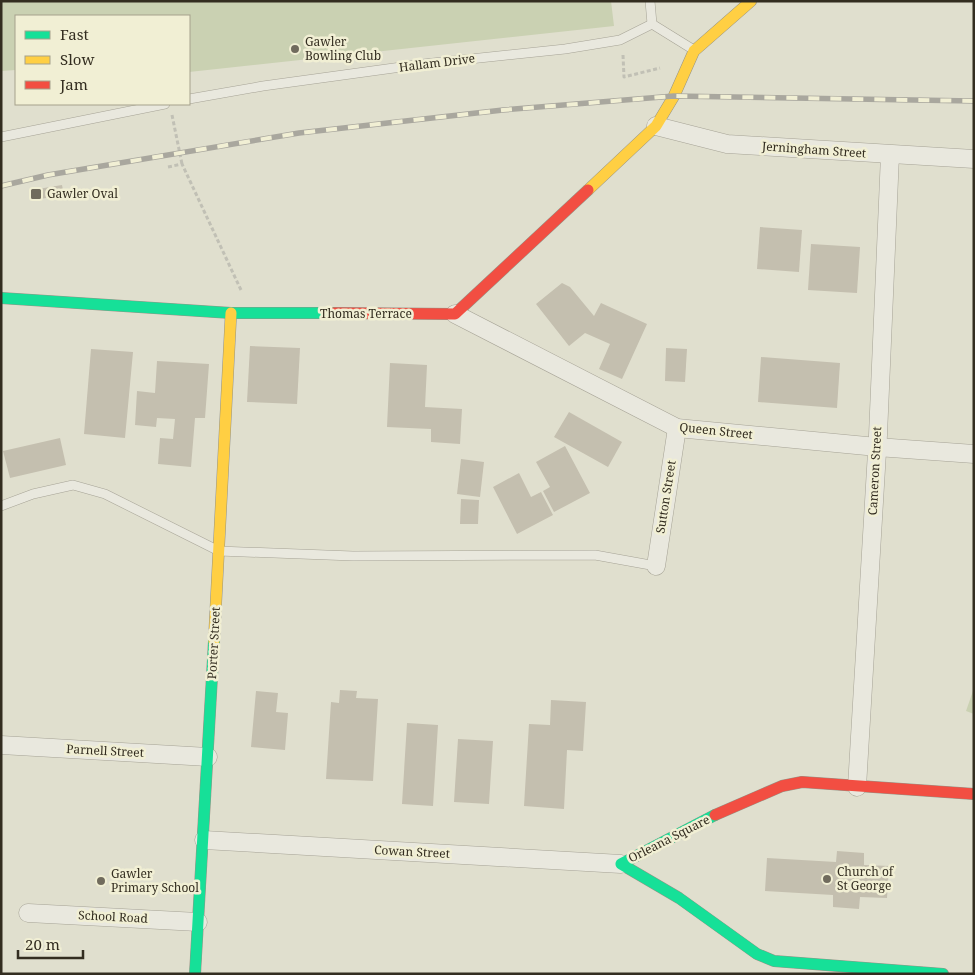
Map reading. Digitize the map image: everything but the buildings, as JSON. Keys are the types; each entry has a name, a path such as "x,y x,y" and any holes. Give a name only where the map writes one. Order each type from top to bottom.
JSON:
{"street":[{"path":"455,314 656,126 694,51 751,1"},
{"name":"Jerningham Street","path":"656,126 727,144 974,160"},
{"name":"Cameron Street","path":"857,787 877,447 890,155"},
{"name":"Thomas Terrace","path":"1,298 231,313 455,314"},
{"name":"Porter Street","path":"194,974 204,840 231,313"},
{"name":"Queen Street","path":"455,314 677,428 974,454"},
{"name":"Sutton Street","path":"656,566 677,428"},
{"name":"Parnell Street","path":"1,745 208,757"},
{"name":"Orleana Square","path":"620,864 700,822 782,786 802,782 974,794"},
{"name":"Cowan Street","path":"204,840 620,864"},
{"name":"Orleana Square","path":"620,864 679,898 758,954 774,961 849,970 943,974"},
{"name":"School Road","path":"28,913 198,922"}],"lane":[{"path":"650,1 652,24 694,51"},
{"name":"Hallam Drive","path":"190,99 263,86 423,64 565,50 620,40 652,24"},
{"path":"1,137 160,105"},
{"path":"1,506 32,494 73,485 105,494 219,551 353,556 595,555 656,566"}],"path":[{"path":"623,48 624,76 661,68"},
{"path":"172,114 182,164 241,290"},
{"path":"168,167 182,164"}],"green space":[{"name":"Gawler Bowling Club","path":"1,1 611,1 614,26 190,72 190,15 15,15 15,70 1,71"},
{"path":"974,688 974,714 966,711"}],"railway":[{"path":"1,186 48,175 299,133 503,110 674,96 974,101"}],"traffic: fast":[{"path":"1,298 231,313 333,313"},
{"path":"195,974 214,641"},
{"path":"715,815 621,864 679,898 757,954 774,961 943,974"}],"traffic: slow":[{"path":"588,190 656,126 674,96 694,51 751,1"},
{"path":"214,641 231,313"}],"traffic: jam":[{"path":"333,313 455,314 588,190"},
{"path":"715,815 782,786 802,782 974,794"}],"place":[{"name":"Gawler Bowling Club","path":"295,49"},
{"name":"Gawler Oval","path":"36,194"},
{"name":"Church of St George","path":"827,879"},
{"name":"Gawler Primary School","path":"101,881"}]}
